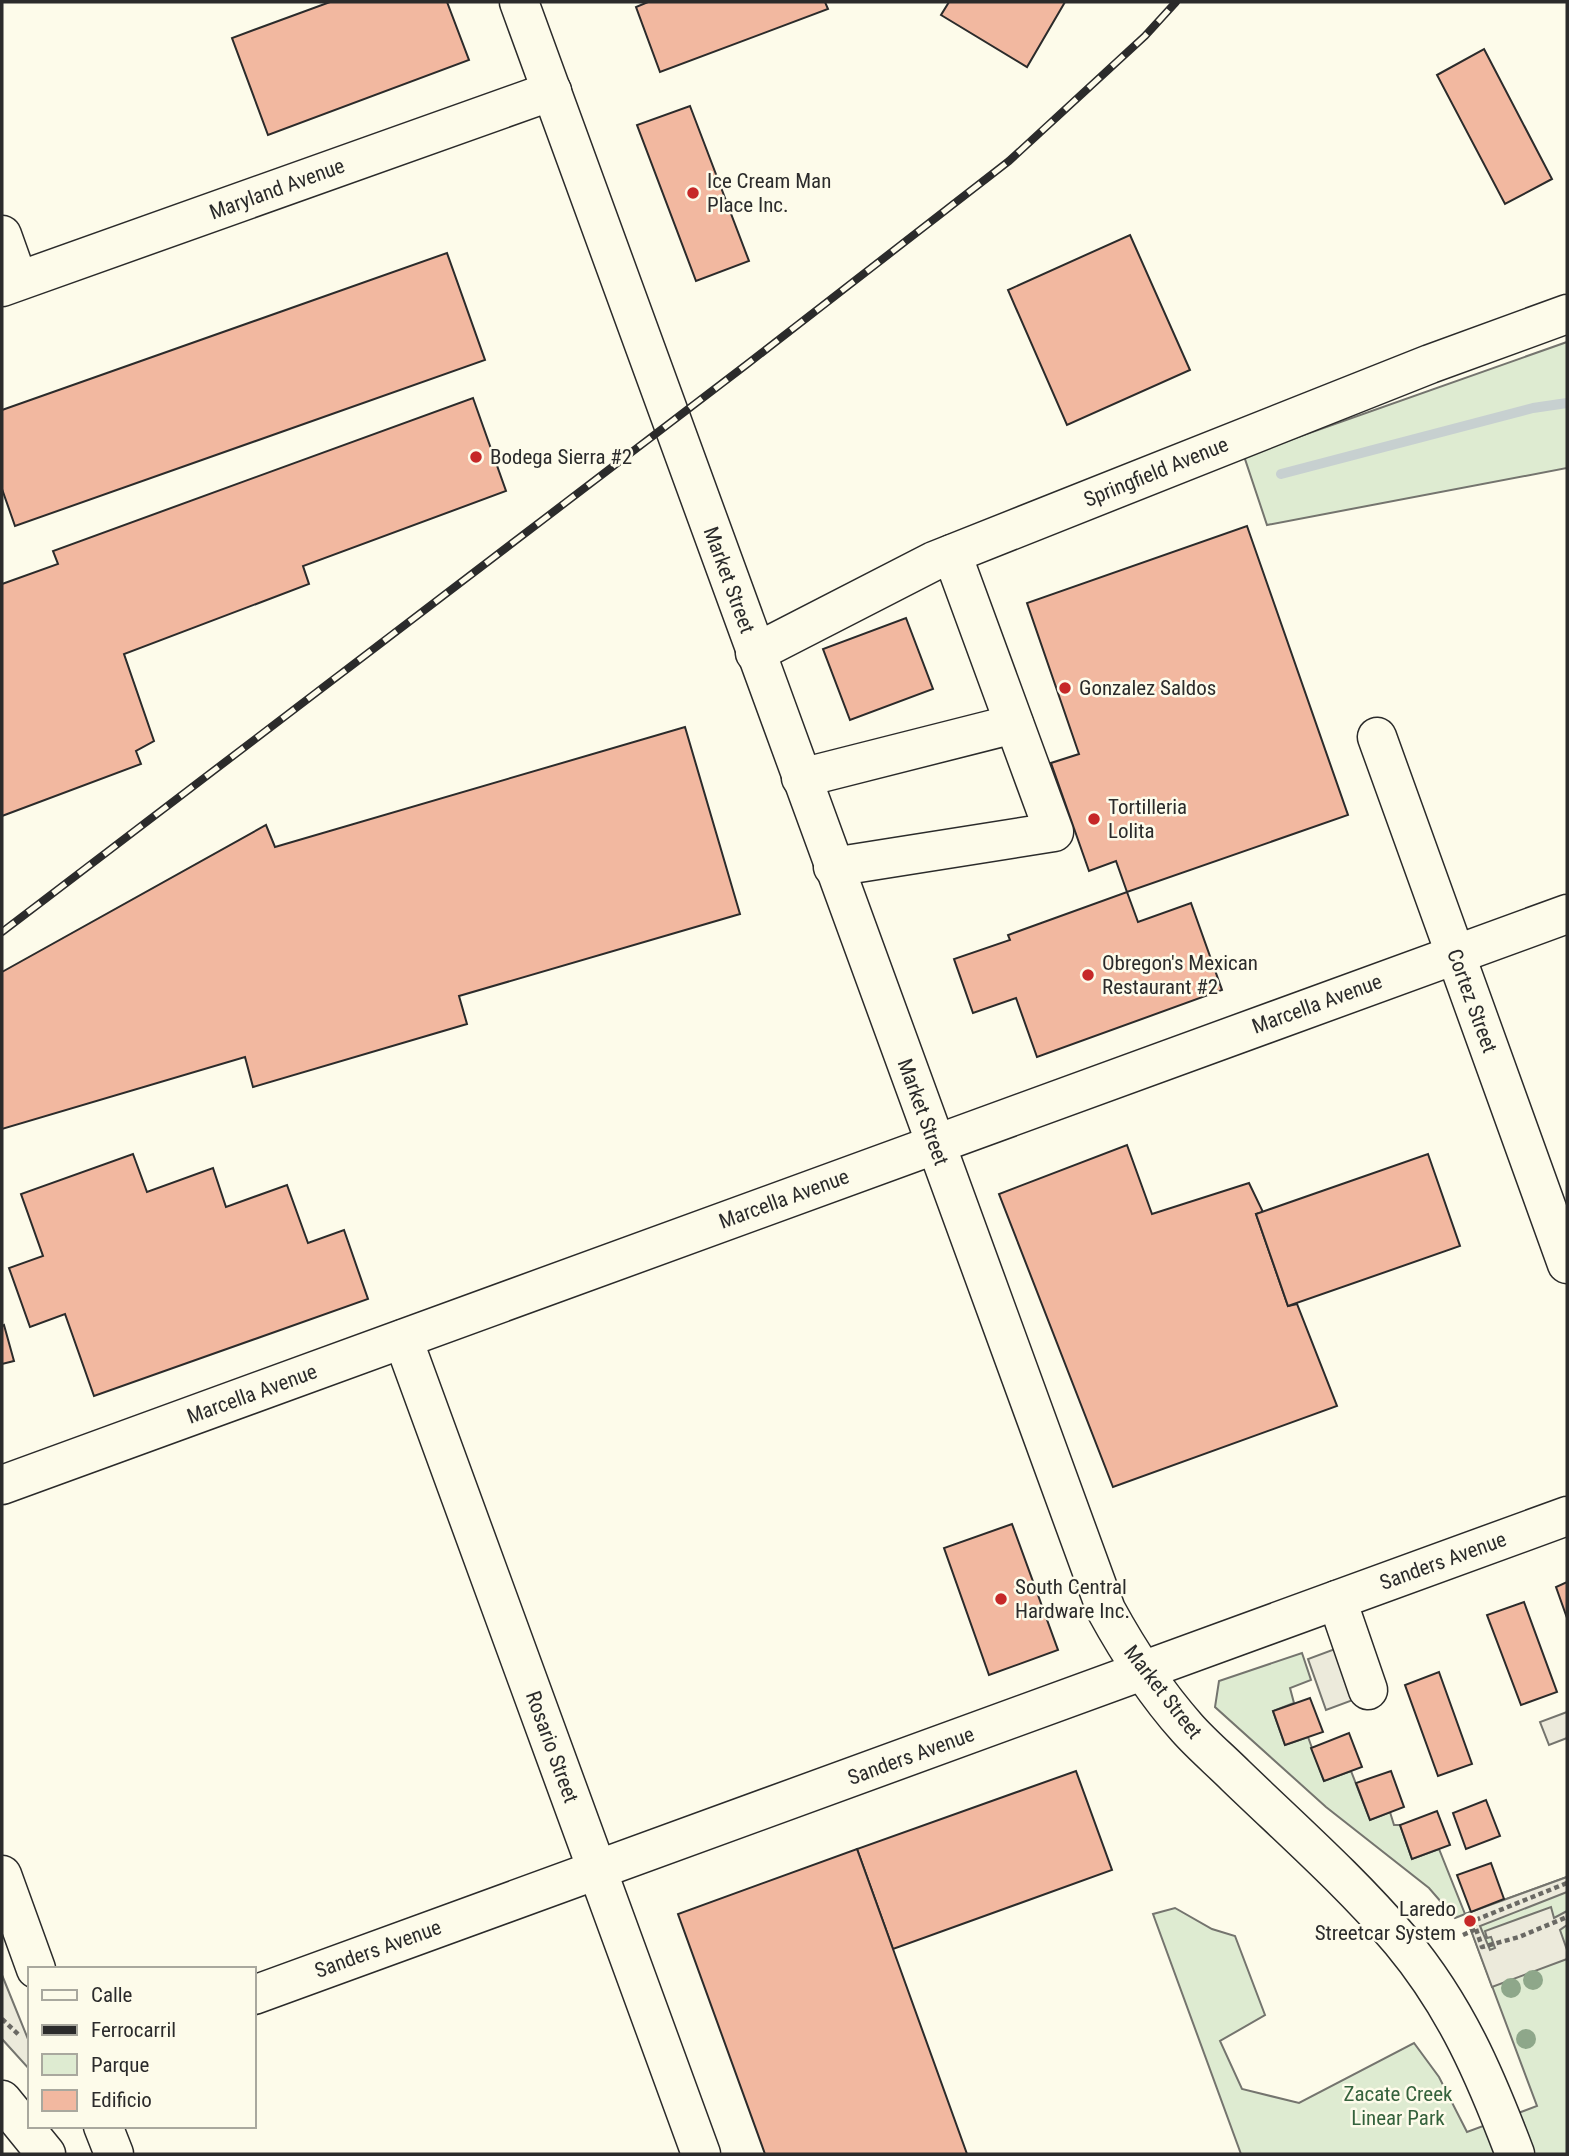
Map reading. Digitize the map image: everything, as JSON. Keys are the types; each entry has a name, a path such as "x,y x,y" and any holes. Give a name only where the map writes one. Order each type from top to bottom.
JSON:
{"street":[{"name":"Market Street","path":"519,2 1106,1610 1142,1672 1188,1728 1346,1883 1401,1941 1461,2027 1483,2070 1509,2137"},
{"name":"Maryland Avenue","path":"10,284 552,91"},
{"path":"2,235 10,284"},
{"name":"Springfield Avenue","path":"755,653 850,602 952,554 1430,364 1567,314"},
{"path":"833,866 1054,832 952,554"},
{"path":"801,779 1014,724"},
{"name":"Cortez Street","path":"1377,737 1567,1264"},
{"name":"Marcella Avenue","path":"2,1485 1567,914"},
{"name":"Rosario Street","path":"403,1339 701,2154"},
{"name":"Sanders Avenue","path":"256,1994 1567,1516"},
{"path":"1336,1600 1368,1690"},
{"path":"2,1875 35,1967"},
{"path":"2,2100 46,2154"},
{"path":"104,2128 114,2154"}],"path":[{"path":"1567,1883 1473,1921 1482,1947 1519,1937 1567,1917"},
{"path":"1463,1935 1476,1929"},
{"path":"2,2019 19,2035"}],"green space":[{"path":"1567,342 1567,468 1267,525 1244,456"},
{"path":"1302,1653 1311,1680 1290,1688 1294,1703 1273,1711 1285,1745 1308,1737 1324,1781 1351,1771 1370,1820 1390,1812 1394,1825 1400,1825 1412,1859 1439,1849 1465,1914 1455,1918 1429,1888 1326,1807 1215,1707 1219,1681"},
{"name":"Zacate Creek Linear Park","path":"1567,1877 1567,2154 1241,2154 1153,1914 1175,1908 1212,1929 1235,1936 1265,2015 1220,2041 1242,2089 1299,2103 1414,2043 1439,2077 1467,2132 1537,2106 1465,1914"}],"shaded area":[{"path":"1335,1649 1353,1700 1326,1710 1308,1659"},
{"path":"1567,1712 1567,1738 1549,1745 1540,1722"},
{"path":"1567,1877 1567,1892 1480,1926 1490,1950 1495,1948 1491,1937 1487,1938 1485,1931 1551,1907 1554,1918 1567,1911 1567,1925 1560,1930 1567,1950 1567,1959 1492,1987 1465,1914"},
{"path":"2,1975 28,2039 28,2068 2,2039"}],"building":[{"path":"330,2 447,2 469,60 268,135 232,38"},
{"path":"648,2 825,2 828,9 660,72 636,7"},
{"path":"949,2 1065,2 1027,67 941,15"},
{"path":"1484,49 1552,179 1505,204 1437,75"},
{"name":"Ice Cream Man Place Inc.","path":"690,106 749,261 696,281 637,125"},
{"path":"1130,235 1190,370 1067,425 1008,290"},
{"path":"447,253 485,360 15,526 2,489 2,410"},
{"path":"473,398 506,491 303,566 309,584 124,654 154,741 136,751 141,764 2,816 2,584 58,564 53,551"},
{"path":"1247,526 1348,815 1127,892 1116,861 1089,871 1051,763 1079,754 1027,603"},
{"path":"906,618 933,689 850,720 823,649"},
{"path":"685,727 740,914 459,996 467,1024 253,1087 245,1057 2,1129 2,972 266,825 275,847"},
{"name":"Obregon's Mexican Restaurant #2","path":"1127,892 1138,922 1191,903 1222,990 1037,1057 1016,998 973,1013 954,959 1010,940 1008,935"},
{"path":"1127,1145 1152,1214 1249,1183 1263,1212 1256,1214 1288,1306 1297,1304 1337,1406 1113,1487 999,1194"},
{"path":"133,1154 147,1192 213,1168 226,1207 287,1185 308,1243 344,1230 368,1299 94,1396 65,1314 30,1327 9,1268 43,1256 21,1194"},
{"path":"1428,1154 1460,1246 1288,1306 1256,1214"},
{"path":"4,1325 14,1361 2,1364 2,1326"},
{"name":"South Central Hardware Inc.","path":"1012,1524 1058,1650 989,1675 944,1548"},
{"path":"1567,1582 1567,1618 1556,1587"},
{"path":"1524,1602 1557,1692 1521,1705 1487,1615"},
{"path":"1439,1672 1472,1764 1438,1776 1405,1685"},
{"path":"1310,1698 1323,1732 1285,1745 1273,1711"},
{"path":"1349,1733 1362,1767 1324,1781 1311,1748"},
{"path":"1076,1771 1112,1870 893,1949 857,1849"},
{"path":"1391,1771 1404,1807 1370,1820 1356,1783"},
{"path":"1486,1800 1500,1836 1466,1849 1453,1813"},
{"path":"1437,1811 1450,1845 1412,1859 1400,1825"},
{"path":"857,1849 967,2154 765,2154 678,1914"},
{"path":"1491,1863 1504,1899 1471,1912 1457,1875"}],"waterway":[{"path":"1281,474 1533,408 1567,403"}],"railway":[{"path":"2,932 1009,161 1145,36 1176,2"}],"place":[{"name":"Ice Cream Man Place Inc.","path":"693,193"},
{"name":"Bodega Sierra #2","path":"476,457"},
{"name":"Gonzalez Saldos","path":"1065,688"},
{"name":"Tortilleria Lolita","path":"1094,819"},
{"name":"Obregon's Mexican Restaurant #2","path":"1088,975"},
{"name":"South Central Hardware Inc.","path":"1001,1599"},
{"name":"Laredo Streetcar System","path":"1470,1921"}]}
